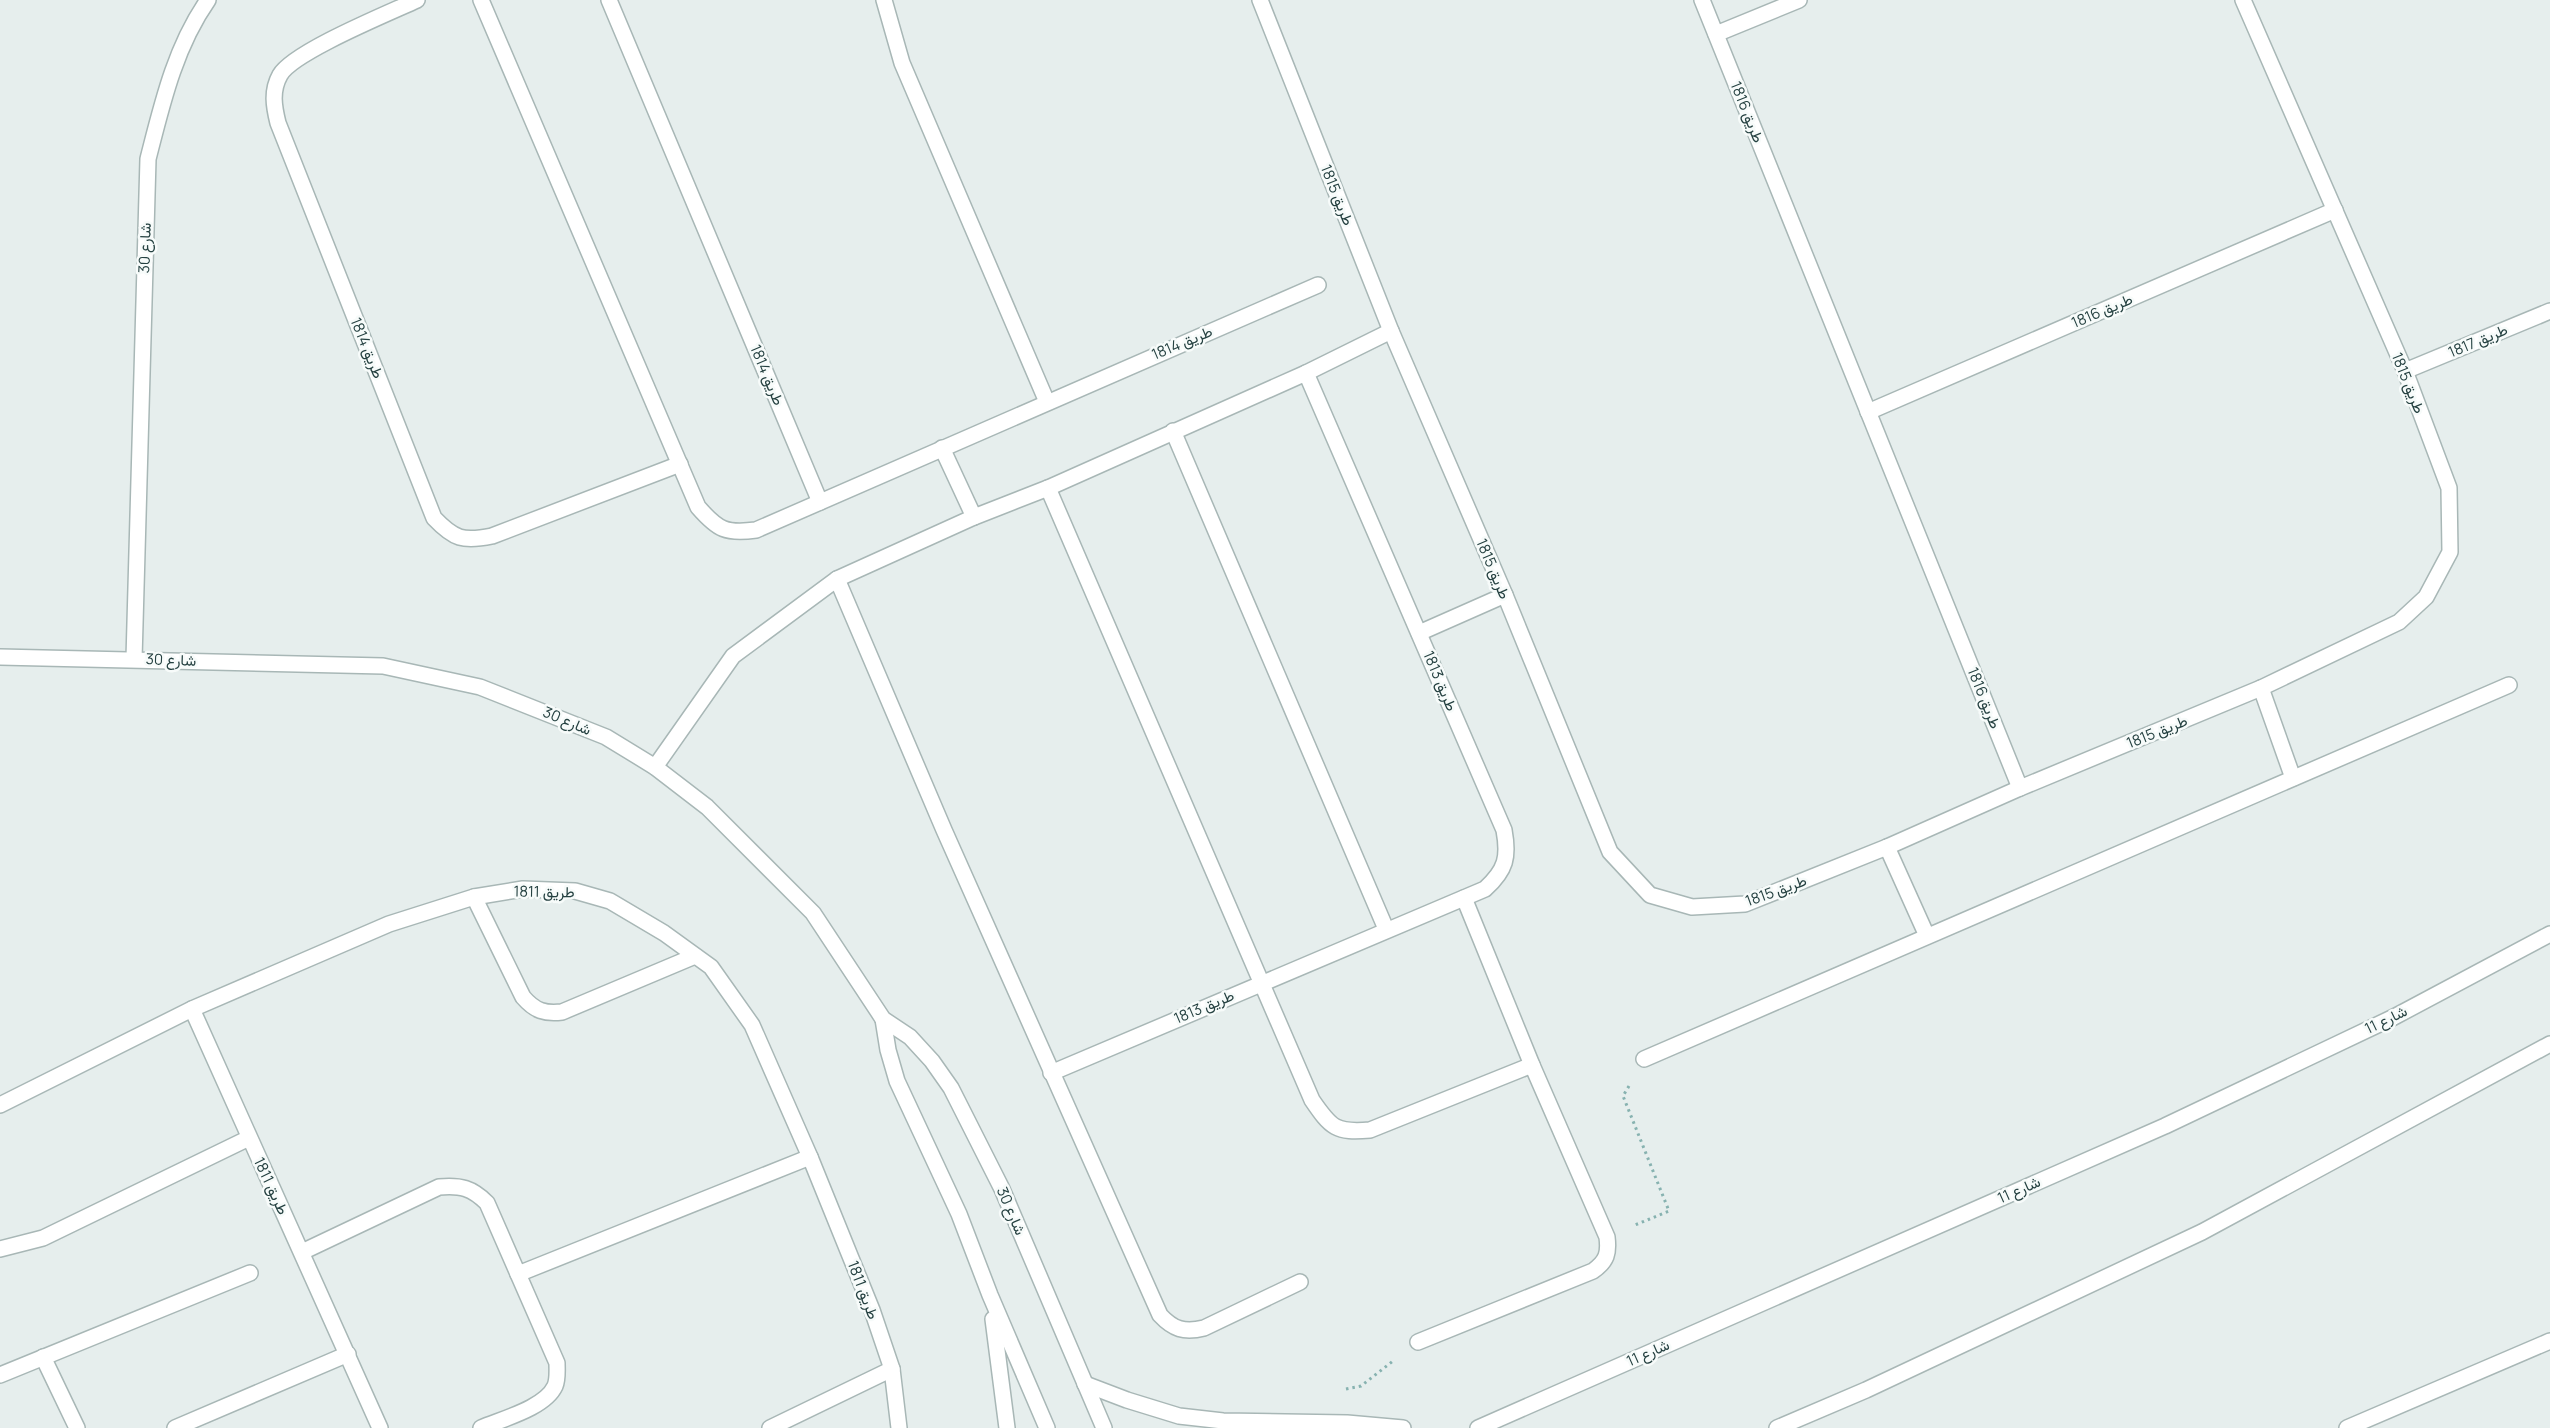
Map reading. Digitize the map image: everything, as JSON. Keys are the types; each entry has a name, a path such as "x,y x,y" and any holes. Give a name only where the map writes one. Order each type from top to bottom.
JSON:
{"street":[{"name":"شارع 30","path":"134,659 148,159 168,82 195,19 208,0"},
{"name":"طريق 1814","path":"417,0 298,57 280,75 273,99 278,123 434,518 450,534 470,540 492,536 680,464"},
{"name":"طريق 1814","path":"481,0 698,507 713,524 733,533 756,530 1318,285"},
{"name":"طريق 1814","path":"609,0 820,502"},
{"path":"884,0 902,63 1047,402"},
{"name":"طريق 1815","path":"1260,0 1391,331 1505,595 1610,852 1650,896 1692,907 1745,904 1887,847 2020,788 2262,688 2398,622 2426,597 2450,552 2449,488 2405,371 2243,0"},
{"name":"طريق 1816","path":"1702,0 2020,788"},
{"path":"1716,34 1799,0"},
{"name":"طريق 1816","path":"1868,412 2335,210"},
{"name":"طريق 1817","path":"2405,371 2550,311"},
{"path":"655,767 733,656 837,579 974,517 1048,488 1306,373 1391,331"},
{"name":"طريق 1813","path":"1051,1074 1386,929 1485,889 1497,878 1505,864 1507,847 1504,830 1306,373"},
{"path":"1173,431 1386,929"},
{"path":"942,448 974,517"},
{"path":"1048,488 1312,1100 1326,1121 1347,1132 1370,1130 1532,1065"},
{"path":"837,579 1051,1074 1160,1314 1168,1324 1179,1330 1192,1331 1204,1328 1300,1282"},
{"path":"1419,633 1505,595"},
{"name":"شارع 30","path":"0,657 134,659 393,668 480,687 526,704 606,737 655,767 707,807 813,913 883,1018 910,1037 932,1061 951,1088 1002,1189 1104,1428"},
{"path":"1644,1059 2509,685"},
{"path":"2262,688 2293,778"},
{"path":"1887,847 1928,936"},
{"name":"طريق 1811","path":"0,1105 192,1009 389,924 474,897 523,889 575,891 610,901 664,933 711,968 752,1025 810,1157 872,1310 892,1369 899,1428"},
{"path":"474,897 524,997 531,1006 540,1011 562,1012 695,956"},
{"path":"1418,1342 1593,1271 1604,1263 1609,1250 1607,1237 1532,1065 1464,898"},
{"name":"شارع 11","path":"1478,1428 2165,1126 2394,1017 2550,934"},
{"name":"طريق 1811","path":"192,1009 380,1428"},
{"name":"شارع 30","path":"883,1018 888,1050 897,1081 959,1214 990,1295 1047,1428"},
{"path":"1777,1428 1866,1390 2202,1232 2550,1044"},
{"path":"0,1249 43,1238 249,1138"},
{"path":"518,1274 810,1157"},
{"path":"302,1252 439,1187 457,1185 474,1190 487,1203 557,1363 556,1380 548,1396 538,1404 481,1428"},
{"path":"0,1375 250,1273"},
{"path":"990,1295 1000,1358 1007,1428"},
{"path":"2347,1428 2550,1341"},
{"path":"175,1428 348,1354"},
{"path":"43,1357 77,1428"},
{"path":"770,1428 892,1369"},
{"path":"1085,1384 1127,1400 1179,1416 1223,1421 1347,1423 1403,1428"}],"path":[{"path":"1607,1237 1669,1211 1623,1096 1644,1059"},
{"path":"1344,1390 1361,1386 1418,1342"}]}
